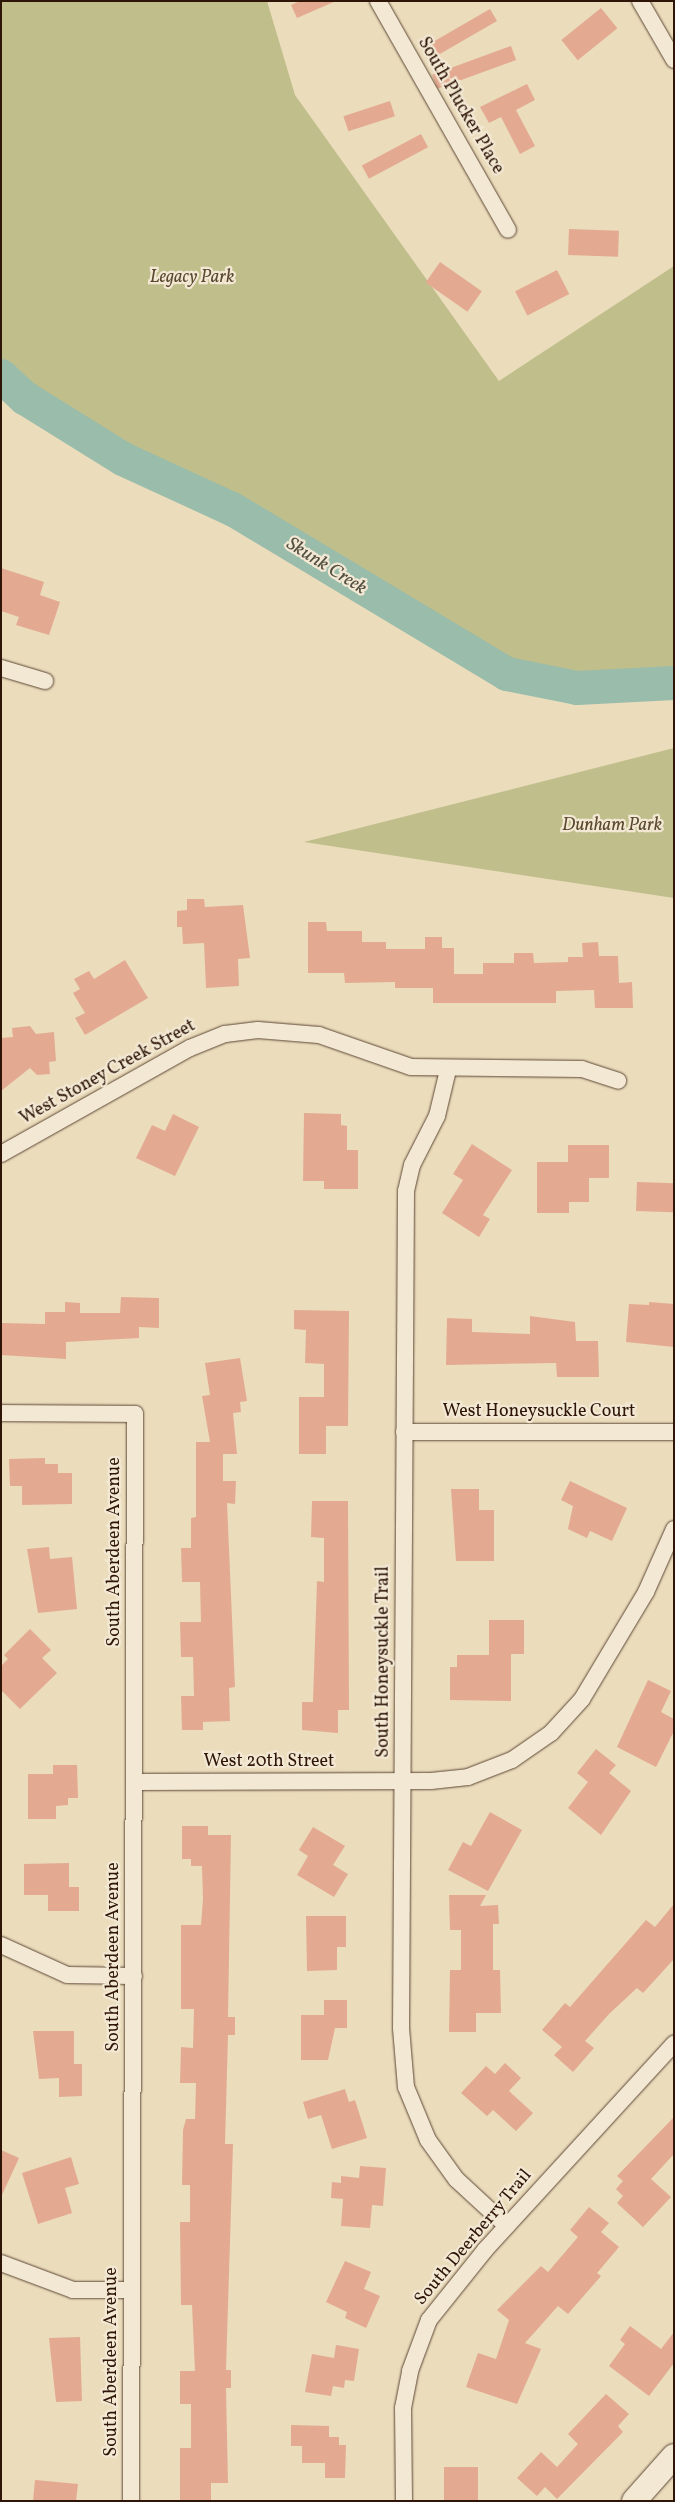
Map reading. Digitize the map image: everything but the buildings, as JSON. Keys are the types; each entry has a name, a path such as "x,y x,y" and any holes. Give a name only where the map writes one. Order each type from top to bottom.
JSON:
{"street":[{"name":"South Plucker Place","path":"378,1 508,230"},
{"path":"640,1 674,60"},
{"path":"1,668 45,681"},
{"name":"West Stoney Creek Street","path":"1,1154 190,1048 225,1034 283,1029 319,1035 411,1067 448,1070 582,1069 618,1081"},
{"name":"South Honeysuckle Trail","path":"448,1070 437,1116 412,1165 406,1191 402,2028 406,2087 428,2140 456,2180 507,2226"},
{"name":"South Aberdeen Avenue","path":"1,1413 135,1414 131,2501"},
{"name":"West Honeysuckle Court","path":"404,1432 674,1432"},
{"path":"404,1781 468,1777 512,1760 550,1732 582,1699 650,1585 674,1529"},
{"name":"West 20th Street","path":"134,1782 404,1781"},
{"path":"1,1946 67,1975 134,1976"},
{"name":"South Deerberry Trail","path":"404,2501 403,2408 417,2348 429,2320 507,2226 674,2044"},
{"path":"1,2262 73,2290 132,2290"},
{"path":"634,2501 674,2456"}],"green space":[{"name":"Legacy Park","path":"1,1 267,1 295,95 499,381 674,266 674,683 577,688 507,674 234,510 123,459 25,398 1,376"},
{"name":"Dunham Park","path":"674,748 674,898 304,842"}],"waterway":[{"name":"Skunk Creek","path":"1,376 25,398 123,459 234,510 507,674 577,688 674,683"}]}
